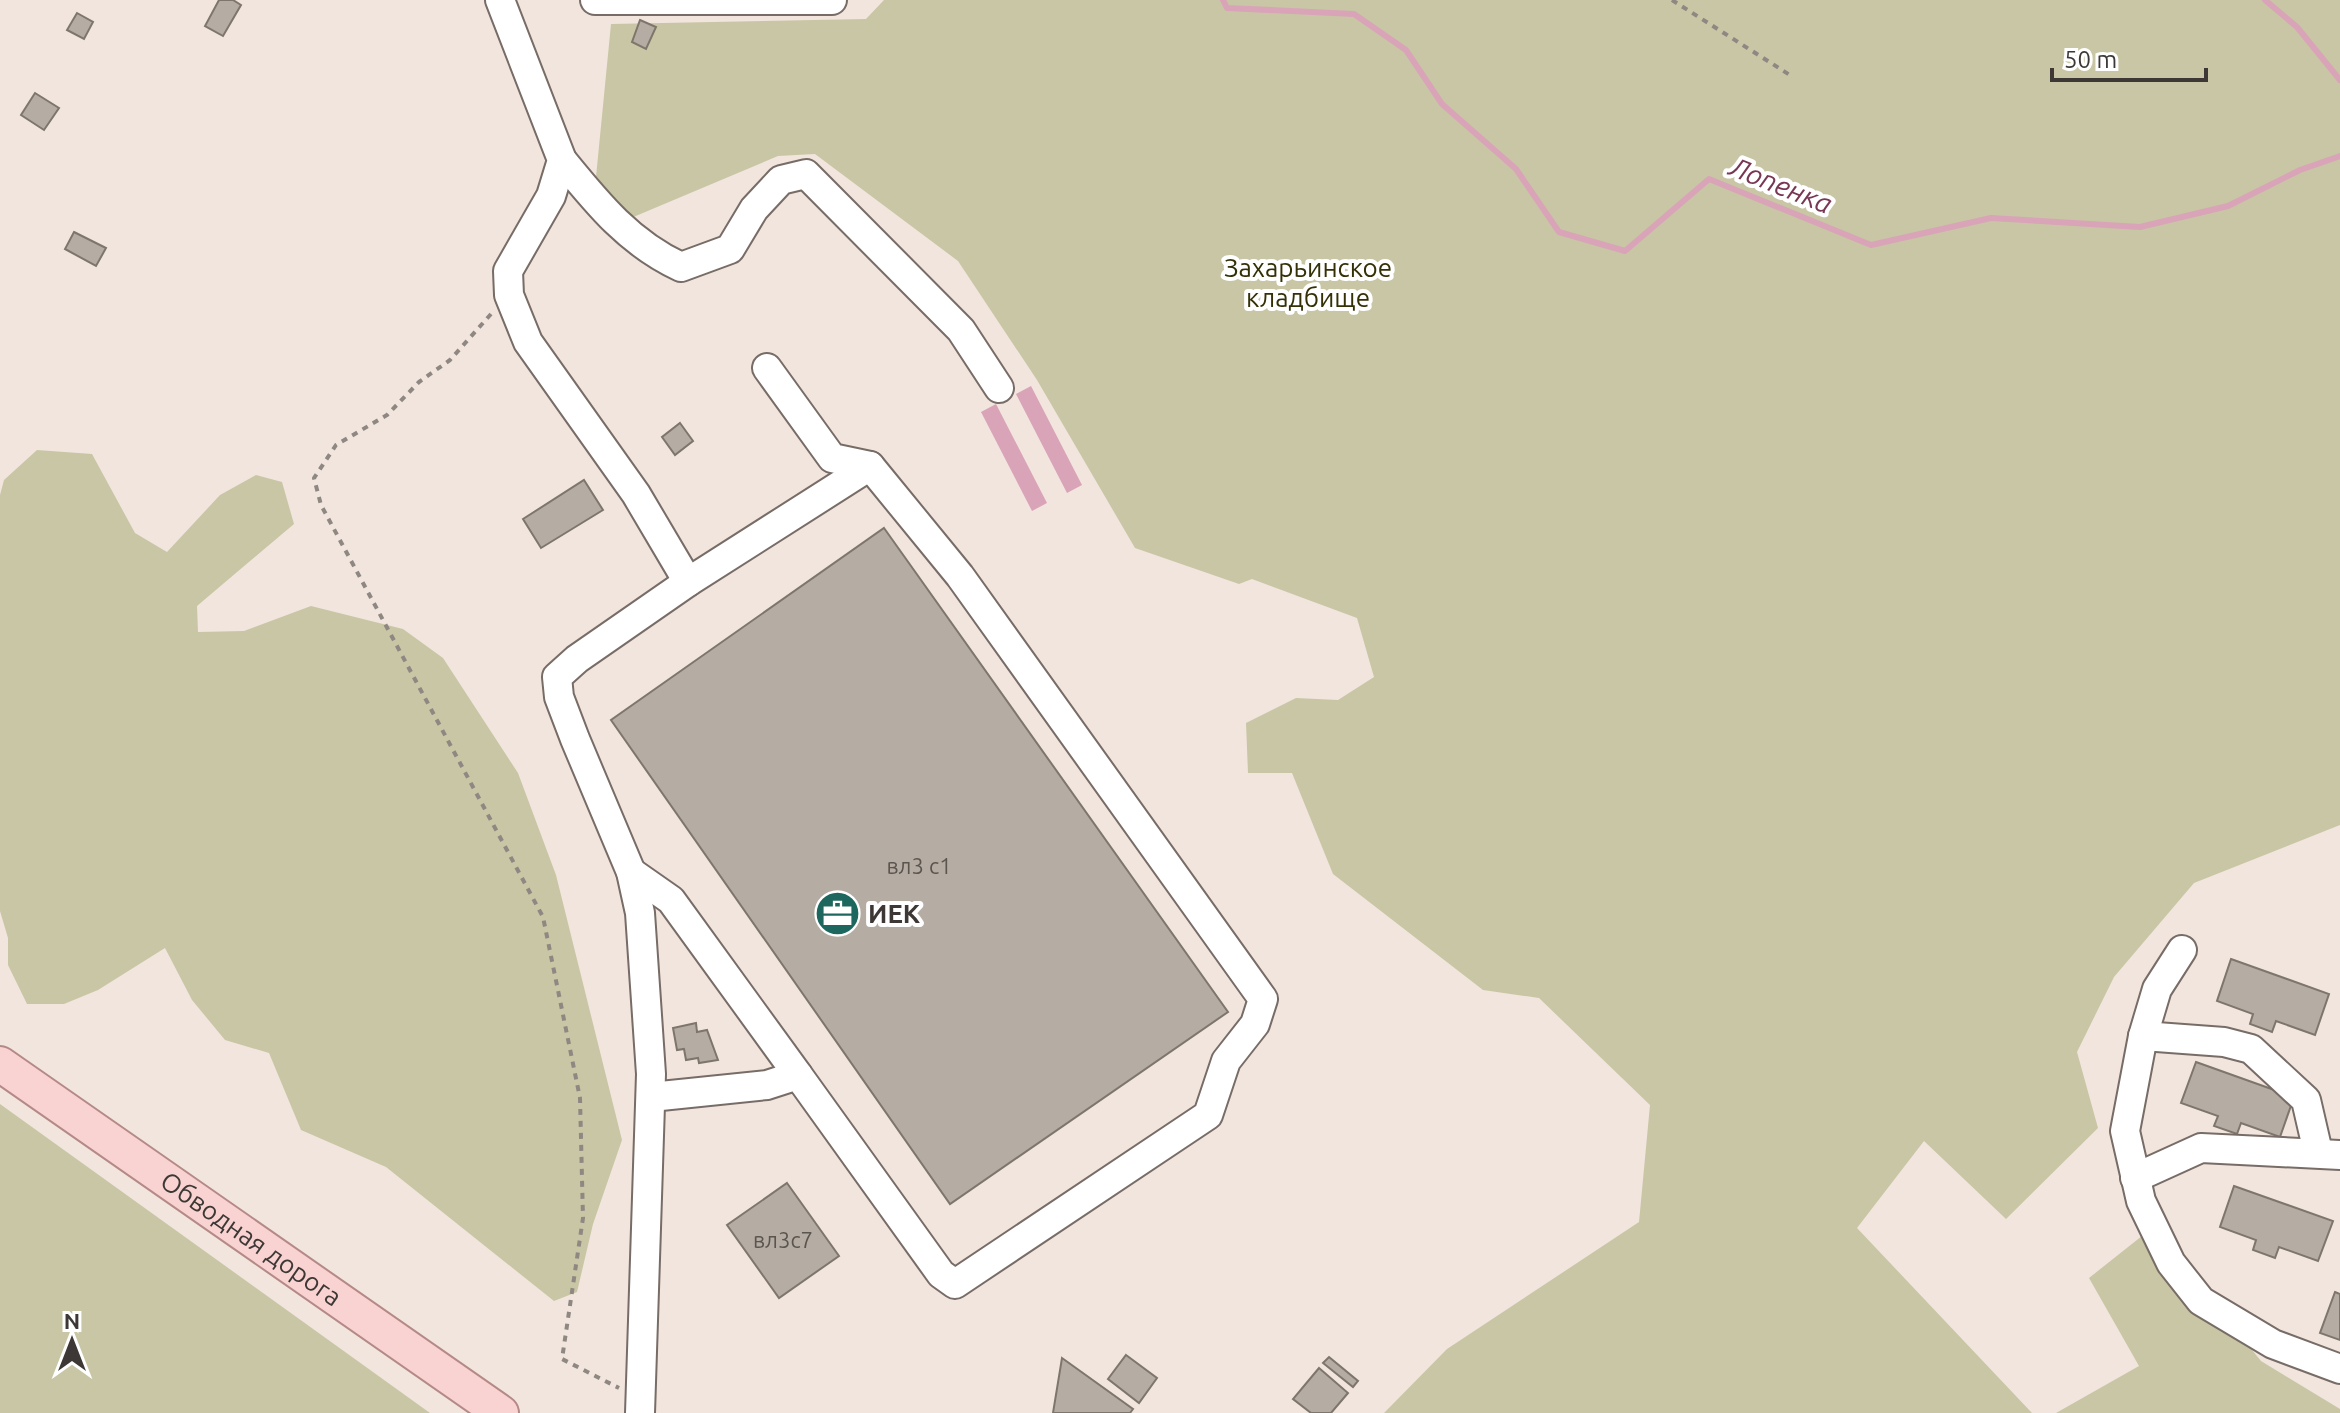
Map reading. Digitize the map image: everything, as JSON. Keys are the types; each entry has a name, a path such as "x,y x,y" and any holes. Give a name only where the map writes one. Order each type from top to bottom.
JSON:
{"main road":[{"name":"Обводная дорога","path":"0,1064 501,1413"}],"street":[{"path":"500,0 562,160 607,215 649,252 681,267 730,249 754,209 781,180 806,174 961,330 999,388"},
{"path":"595,0 832,0"},
{"path":"562,160 551,196 508,271 509,295 528,342 636,494 688,582"},
{"path":"631,872 671,900 941,1274 955,1284 1208,1115 1226,1061 1255,1024 1263,999 960,576 870,466 832,458 767,368"},
{"path":"641,1406 651,1097 640,913 631,872 559,697 557,677 577,659 688,582 870,466"},
{"path":"2182,950 2157,989 2143,1036 2125,1131 2141,1201 2171,1263 2201,1301 2273,1344 2340,1369"},
{"path":"2135,1178 2201,1148 2329,1153 2306,1100 2251,1049 2224,1042 2143,1036"},
{"path":"651,1097 767,1085 798,1075"}],"path":[{"path":"1672,0 1793,77"},
{"path":"509,295 450,360 419,382 387,415 336,445 314,478 321,505 543,917 580,1098 583,1218 562,1359 641,1406"}],"green space":[{"name":"Захарьинское кладбище","path":"884,0 2340,0 2340,825 2194,883 2114,977 2077,1052 2098,1128 2006,1219 1924,1141 1857,1228 2032,1413 1384,1413 1447,1349 1639,1222 1650,1105 1539,998 1483,990 1333,874 1292,773 1248,773 1246,723 1296,698 1338,700 1374,677 1357,618 1252,579 1239,584 1135,548 1037,380 958,261 815,154 778,156 631,218 596,177 611,24 866,19"},
{"path":"37,450 92,454 135,533 167,552 220,495 256,475 282,482 294,524 197,606 198,632 244,631 311,606 403,629 443,658 518,773 556,875 622,1140 593,1224 577,1292 554,1301 386,1167 301,1130 269,1053 225,1040 192,1000 165,948 98,990 64,1004 27,1004 8,965 8,938 0,911 0,495 4,480"},
{"path":"0,1104 430,1413 0,1413"},
{"path":"2152,1228 2261,1361 2340,1409 2340,1413 2056,1413 2139,1366 2089,1278"}],"shaded area":[{"path":"1031,386 1082,485 1067,493 1016,394"},
{"path":"996,404 1047,503 1032,511 981,412"}],"building":[{"path":"219,0 233,0 241,5 223,36 205,26"},
{"path":"77,13 93,22 84,39 67,30"},
{"path":"640,20 656,27 646,49 632,42"},
{"path":"35,93 59,108 44,130 21,115"},
{"path":"74,232 106,248 96,266 65,249"},
{"path":"680,423 693,441 675,455 662,437"},
{"path":"584,480 603,510 541,548 523,519"},
{"path":"884,528 1228,1012 950,1204 611,720"},
{"path":"2231,959 2329,994 2315,1035 2276,1021 2272,1032 2250,1024 2253,1014 2217,1001"},
{"path":"696,1023 697,1032 707,1030 718,1060 699,1063 698,1058 686,1060 684,1049 677,1050 673,1028"},
{"path":"2196,1062 2294,1097 2280,1137 2241,1123 2237,1134 2214,1126 2218,1116 2181,1103"},
{"path":"787,1183 839,1256 779,1298 727,1225"},
{"path":"2234,1186 2333,1221 2318,1261 2279,1247 2275,1258 2253,1250 2256,1240 2220,1227"},
{"path":"2335,1292 2340,1294 2340,1340 2320,1333"},
{"path":"1126,1355 1157,1378 1139,1403 1108,1379"},
{"path":"1329,1357 1358,1381 1353,1387 1323,1363"},
{"path":"1062,1358 1133,1409 1130,1413 1053,1413"},
{"path":"1319,1368 1348,1393 1331,1413 1311,1413 1293,1399"}],"waterway":[{"name":"Лопенка","path":"1223,0 1227,8 1354,14 1406,50 1442,104 1516,169 1559,232 1625,251 1709,179 1871,245 1991,218 2140,227 2228,206 2300,170 2340,156"},
{"path":"2265,0 2297,27 2340,80"}],"place":[{"name":"ИЕК","path":"837,914"}]}
